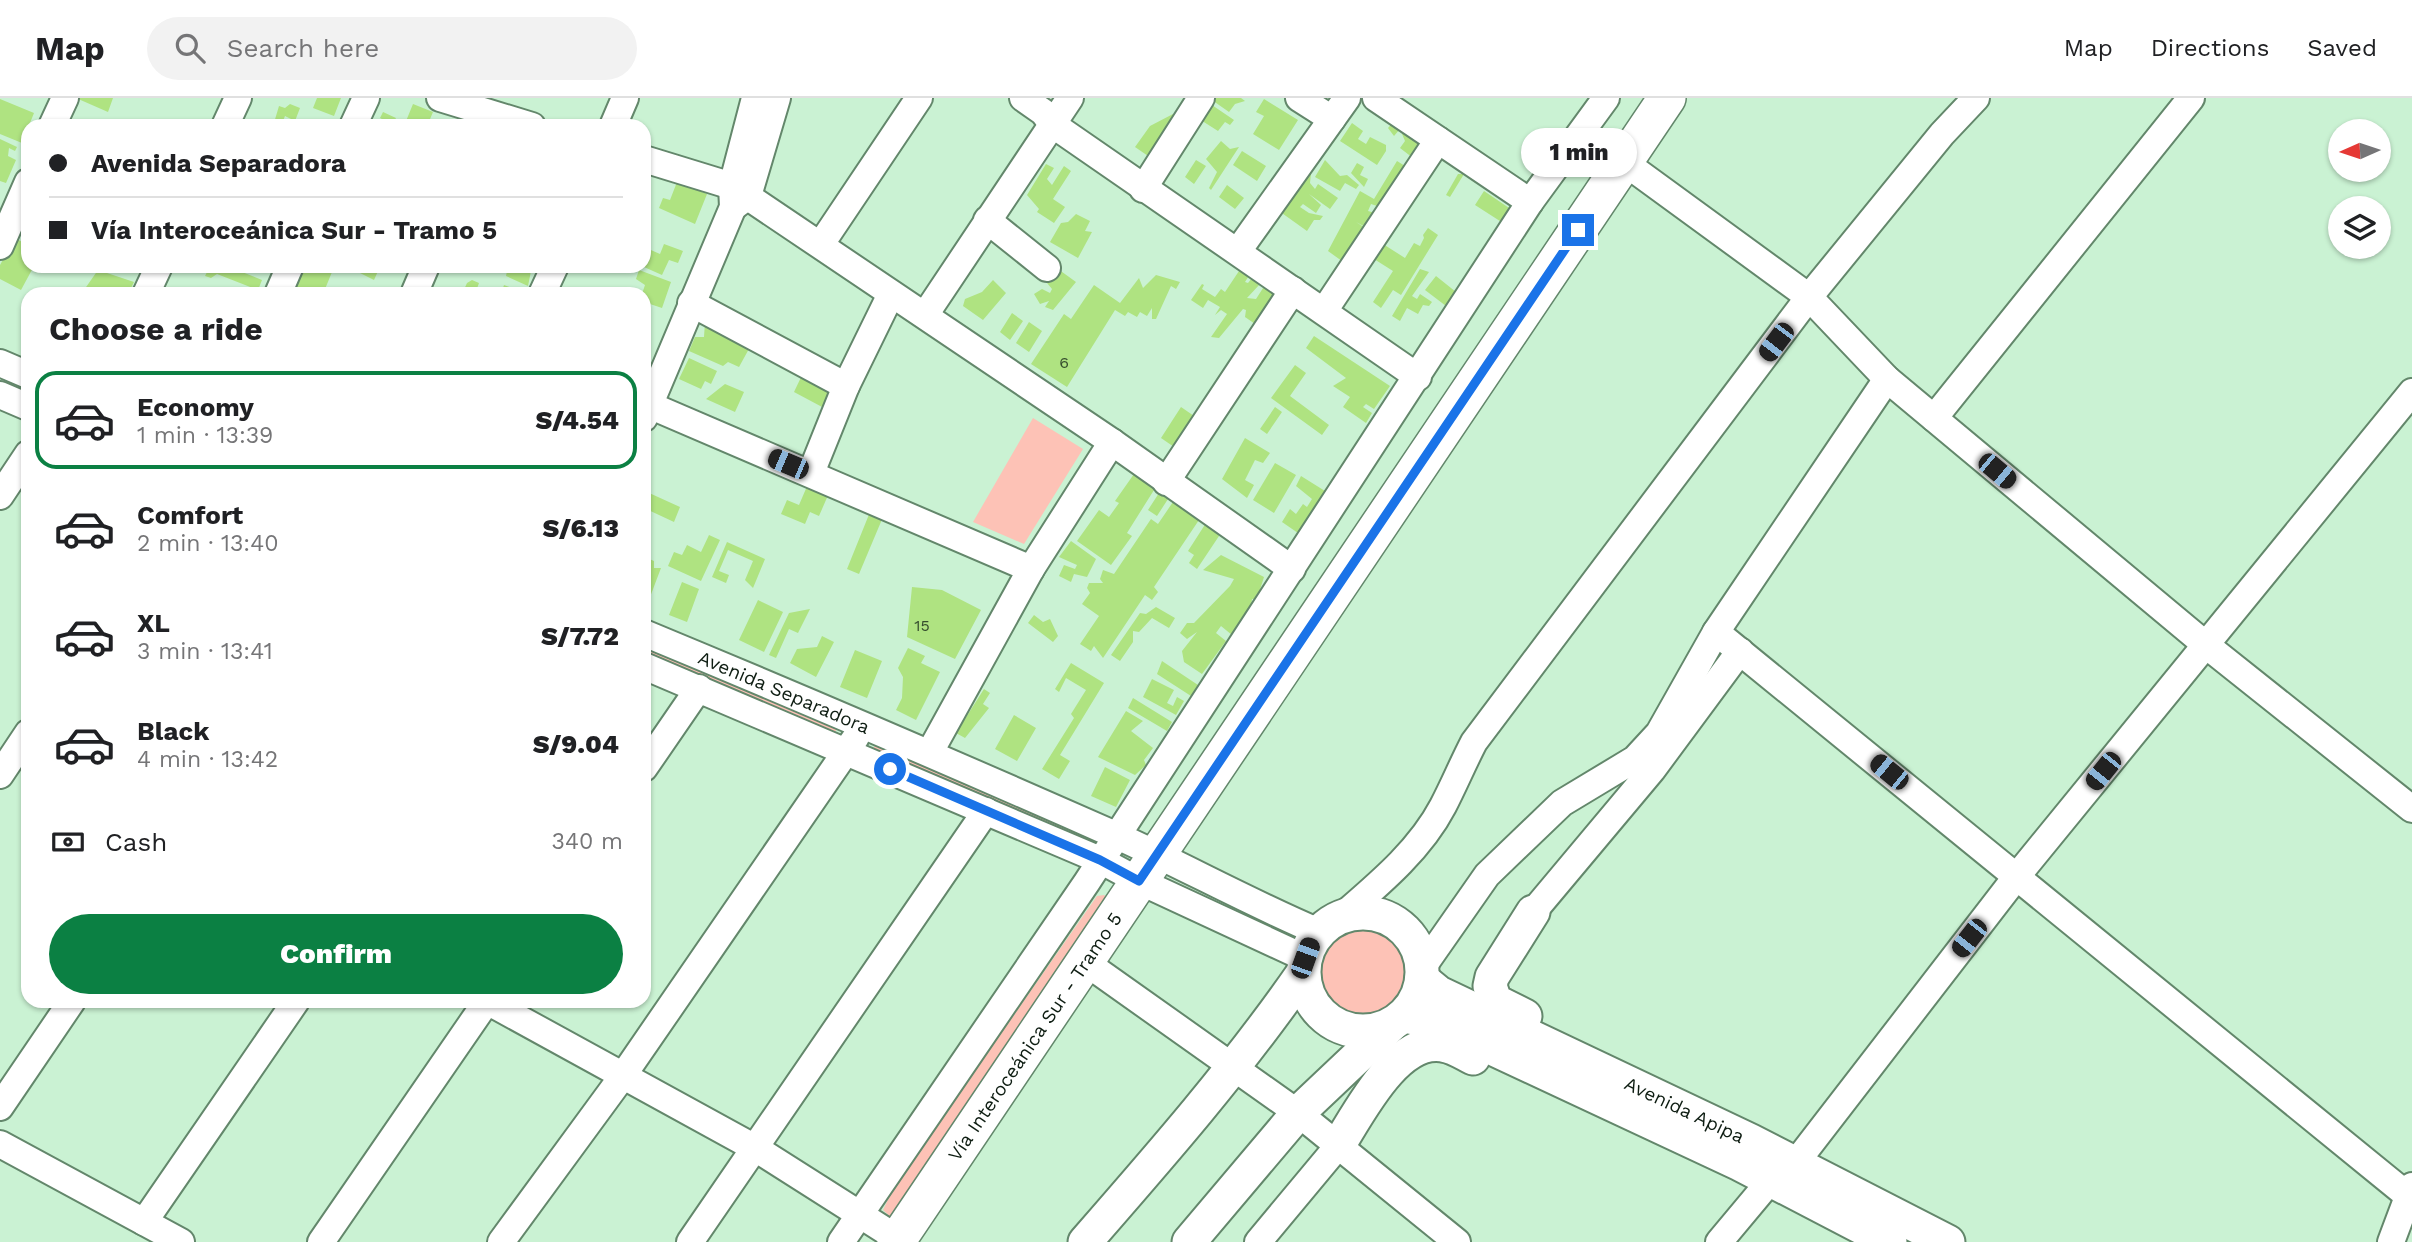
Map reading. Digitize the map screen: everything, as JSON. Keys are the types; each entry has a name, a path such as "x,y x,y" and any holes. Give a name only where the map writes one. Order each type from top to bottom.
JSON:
{"highway":[{"name":"Vía Interoceánica Sur - Tramo 5","path":"899,1241 1147,868 1667,98"}],"main road":[{"path":"1338,1146 1357,1115 1403,1055 1425,1045 1443,1045 1643,1136 1728,1145 1719,1112 1495,1001 1490,986 1492,978 1533,912"},
{"path":"1084,1242 1187,1125 1234,1066 1317,945 1369,913 1395,922 1414,942 1422,974 1412,1005 1297,1113 1189,1242"},
{"path":"1317,945 1311,1003 1333,1024 1362,1032 1398,1020"},
{"name":"Avenida Apipa","path":"1422,974 1439,993 1782,1173 1948,1242"},
{"name":"Avenida Apipa","path":"1398,1020 1436,1022 1728,1145"},
{"name":"Avenida Apipa","path":"1782,1173 1890,1242"}],"street":[{"path":"55,119 65,98"},
{"path":"228,119 238,98"},
{"path":"356,119 366,98"},
{"path":"440,98 510,119"},
{"path":"616,119 625,98"},
{"path":"738,196 755,98"},
{"path":"651,401 778,98"},
{"path":"821,244 919,98"},
{"path":"1023,98 1043,112 1052,124 1143,189 1238,251 1418,377"},
{"path":"925,315 1070,98"},
{"path":"1143,189 1201,98"},
{"path":"1238,251 1340,108 1299,98"},
{"path":"1376,98 1530,202"},
{"path":"841,1242 1100,860 1530,202 1606,98"},
{"path":"1147,868 1317,945 1418,843 1443,807 1474,743 1809,297 1942,134 1976,98"},
{"path":"1934,418 2191,98"},
{"path":"1324,311 1438,140"},
{"path":"651,162 738,196 821,244 1112,442 1292,569"},
{"path":"1624,162 1809,297 1886,379 2206,645 2412,808"},
{"path":"0,246 21,198"},
{"path":"987,220 1047,268"},
{"path":"1166,482 1293,290"},
{"path":"811,473 846,386 891,293"},
{"path":"691,303 846,386"},
{"path":"0,363 21,372"},
{"path":"1422,974 1455,918 1500,862 1562,803 1635,759 1659,733 1716,632 1886,379"},
{"path":"0,395 21,404"},
{"path":"1719,1242 1782,1173 2017,877 2206,645 2408,405"},
{"path":"651,413 811,473 1031,569"},
{"path":"930,752 1031,569 1112,442"},
{"path":"0,496 21,464"},
{"path":"1716,632 2410,1191 2390,1242"},
{"name":"Avenida Separadora","path":"651,636 930,752 1116,835 1147,868"},
{"path":"1533,912 1652,769 1740,651"},
{"name":"Avenida Separadora","path":"651,669 1100,860 1147,868"},
{"path":"651,758 699,688"},
{"path":"501,1242 622,1077 849,751 862,724"},
{"path":"0,775 19,742"},
{"path":"690,1242 986,811"},
{"path":"1085,962 1297,1113 1457,1242"},
{"path":"0,1107 67,1008"},
{"path":"144,1222 291,1008"},
{"path":"321,1242 482,1008"},
{"path":"499,1008 755,1149 860,1212 899,1241"},
{"path":"0,1144 181,1242"},
{"path":"1258,1242 1338,1146"}],"shaded area":[{"path":"1033,418 1083,449 1024,544 973,522"},
{"path":"651,651 838,727 834,734 651,657"},
{"path":"876,744 1081,834 1078,840 872,750"},
{"path":"1104,895 1110,900 894,1220 883,1210 894,1187 1097,896"},
{"path":"1364,930 1381,934 1396,943 1405,958 1409,975 1405,992 1396,1007 1381,1016 1364,1020 1347,1016 1332,1007 1323,992 1319,975 1323,958 1332,943 1347,934"}],"building":[{"path":"76,98 113,98 108,112"},
{"path":"317,98 341,98 334,116 313,108"},
{"path":"1209,98 1241,98 1245,101 1235,104 1229,112"},
{"path":"0,99 34,113 32,119 21,119 21,143 0,134"},
{"path":"1264,99 1298,120 1279,150 1253,134 1264,116 1256,112"},
{"path":"1206,101 1234,120 1230,125 1225,122 1218,131 1196,117"},
{"path":"290,104 300,108 296,119 285,116 284,119 275,119 279,106 285,108"},
{"path":"413,104 433,112 430,119 407,119"},
{"path":"383,112 396,118 382,119 380,118"},
{"path":"1173,114 1178,118 1151,158 1135,147 1150,126"},
{"path":"1396,119 1425,138 1413,158 1400,148 1405,141 1400,129 1394,136 1388,128"},
{"path":"1352,123 1363,131 1358,139 1366,144 1370,137 1386,145 1386,151 1377,165 1340,141"},
{"path":"0,139 17,147 15,151 9,148 8,156 16,160 6,183 0,181"},
{"path":"1221,141 1230,149 1239,147 1211,190 1209,188 1217,172 1206,159"},
{"path":"1242,151 1266,166 1257,181 1233,165"},
{"path":"1196,160 1206,166 1194,184 1185,177"},
{"path":"1325,160 1340,176 1347,175 1359,185 1356,189 1345,183 1340,191 1315,177"},
{"path":"1397,161 1405,166 1380,207 1371,204 1368,211 1379,214 1369,229 1356,222 1370,231 1346,264 1328,251 1360,191 1374,199"},
{"path":"1357,163 1364,167 1360,175 1368,179 1364,187 1351,173"},
{"path":"1046,164 1054,168 1047,179 1052,185 1064,166 1071,171 1053,199 1065,207 1054,223 1037,212 1039,209 1027,195"},
{"path":"1312,164 1310,183 1315,189 1318,184 1338,198 1330,209 1309,194 1321,205 1316,213 1303,204 1300,207 1309,213 1323,216 1320,220 1314,220 1307,231 1279,211"},
{"path":"1458,174 1464,174 1450,197 1446,195"},
{"path":"677,182 707,194 695,224 659,208 663,198 670,200"},
{"path":"1227,185 1244,198 1235,209 1219,197"},
{"path":"1484,191 1512,210 1503,223 1475,205"},
{"path":"1076,214 1090,221 1085,231 1092,232 1078,258 1050,242 1061,223 1068,222"},
{"path":"1428,228 1438,235 1401,295 1393,290 1381,308 1373,302 1393,271 1374,259 1383,244 1405,258 1414,243 1420,246"},
{"path":"15,238 21,241 21,273 30,273 21,290 0,279 0,265"},
{"path":"664,244 683,251 678,263 669,260 662,275 651,270 651,250 660,254"},
{"path":"1241,268 1250,274 1245,282 1248,283 1252,278 1260,284 1247,298 1256,299 1265,285 1279,294 1258,326 1245,317 1246,310 1243,309 1219,338 1211,337 1227,314 1221,310 1215,315 1220,307 1208,300 1203,308 1191,300 1202,284 1202,289 1215,297 1221,289 1225,292"},
{"path":"1058,269 1076,282 1053,310 1045,307 1049,301 1040,304 1034,294 1042,289 1050,293 1052,289 1047,283"},
{"path":"1420,269 1429,272 1412,296 1417,299 1420,294 1432,302 1429,306 1423,305 1418,314 1407,308 1400,321 1392,316"},
{"path":"96,273 107,273 134,282 132,287 86,287"},
{"path":"206,273 244,273 262,280 259,287 250,287 217,274 211,278 205,276"},
{"path":"298,273 332,273 326,287 293,286"},
{"path":"360,273 377,273 374,280"},
{"path":"507,273 531,273 528,286 506,276"},
{"path":"638,273 647,273 671,282 662,308 651,304 651,287 644,287 636,279"},
{"path":"1156,275 1180,282 1176,289 1171,286 1156,319 1152,319 1152,308 1147,316 1140,312 1137,317 1128,312 1125,316 1115,310 1067,387 1031,364 1064,314 1071,319 1094,285 1120,303 1139,278 1143,288"},
{"path":"1436,276 1456,292 1446,306 1425,290"},
{"path":"472,280 479,283 478,287 465,287"},
{"path":"993,280 1006,293 983,320 963,306 965,299 982,292"},
{"path":"1012,313 1023,321 1010,340 1000,332"},
{"path":"705,322 750,347 739,367 728,362 723,366 689,351 695,337 704,337"},
{"path":"1029,322 1042,331 1029,352 1016,343"},
{"path":"1314,336 1390,386 1374,409 1366,404 1363,407 1372,413 1366,423 1343,407 1350,397 1333,386 1346,378 1306,348"},
{"path":"689,358 717,371 711,384 705,381 701,389 679,379"},
{"path":"1295,365 1306,373 1290,396 1329,425 1322,435 1271,398"},
{"path":"804,371 832,393 824,408 794,392"},
{"path":"725,384 744,392 735,412 706,399"},
{"path":"1181,407 1197,418 1177,449 1161,438"},
{"path":"1275,407 1282,412 1267,434 1260,429"},
{"path":"1245,438 1270,453 1263,463 1255,460 1245,480 1254,485 1247,498 1222,479"},
{"path":"1275,463 1296,475 1274,513 1253,500"},
{"path":"1134,474 1154,490 1127,533 1132,536 1111,565 1077,541 1099,510 1109,517 1119,503 1115,501"},
{"path":"1301,476 1325,491 1298,533 1282,522 1290,509 1296,514 1303,504 1307,507 1312,499 1296,486"},
{"path":"808,484 829,493 819,516 810,512 805,524 781,514 787,500 799,505"},
{"path":"1159,493 1168,499 1157,516 1148,510"},
{"path":"651,494 680,507 674,522 651,511"},
{"path":"1175,499 1201,517 1154,587 1158,592 1152,600 1145,595 1103,658 1094,646 1091,651 1080,644 1099,616 1082,604 1090,593 1087,588 1089,583 1103,583 1100,579 1103,570 1114,574 1151,519 1158,524"},
{"path":"870,512 883,517 859,574 847,569"},
{"path":"1206,523 1221,533 1197,569 1189,563 1194,555 1188,551"},
{"path":"709,535 720,540 701,581 668,566 674,552 682,555 687,545 701,552"},
{"path":"1071,541 1096,559 1087,577 1074,574 1071,582 1059,576 1064,565 1075,569 1077,565 1059,557"},
{"path":"727,542 765,559 753,588 745,580 753,561 728,550 719,571 729,575 726,583 712,577"},
{"path":"1221,555 1264,577 1257,599 1252,599 1251,609 1232,635 1221,626 1216,633 1226,641 1202,674 1184,662 1182,651 1197,632 1187,639 1180,633 1187,623 1194,623 1234,579 1203,570"},
{"path":"651,560 654,561 654,568 661,568 651,594"},
{"path":"682,582 699,589 687,622 669,615"},
{"path":"912,587 942,590 981,610 955,659 907,637"},
{"path":"758,600 783,612 764,652 739,640"},
{"path":"1156,607 1175,618 1169,628 1152,618 1139,632 1133,631 1133,642 1120,661 1111,655 1140,613 1146,614"},
{"path":"810,609 798,633 789,629 776,658 769,655 789,613"},
{"path":"1034,615 1043,622 1050,619 1058,636 1053,642 1028,623"},
{"path":"822,636 834,642 816,677 790,663 797,649 817,647"},
{"path":"908,648 925,656 921,663 940,672 916,720 896,710 902,698 903,677 898,668"},
{"path":"855,650 882,661 867,698 840,687"},
{"path":"1162,661 1198,685 1191,696 1157,674"},
{"path":"1071,663 1104,683 1060,755 1070,761 1059,779 1042,769 1074,718 1071,714 1086,690 1066,678 1059,692 1055,689"},
{"path":"1152,679 1174,690 1167,703 1173,706 1177,697 1184,701 1176,715 1143,697"},
{"path":"984,689 990,693 983,704 989,708 965,738 956,733"},
{"path":"1133,698 1172,722 1167,731 1128,708"},
{"path":"1126,711 1143,721 1131,731 1153,748 1144,760 1146,765 1135,775 1098,757"},
{"path":"1014,715 1036,728 1017,761 995,749"},
{"path":"1105,767 1130,780 1116,807 1091,796"}],"route":[{"path":"890,769 1100,860 1139,881 1578,230"}]}
